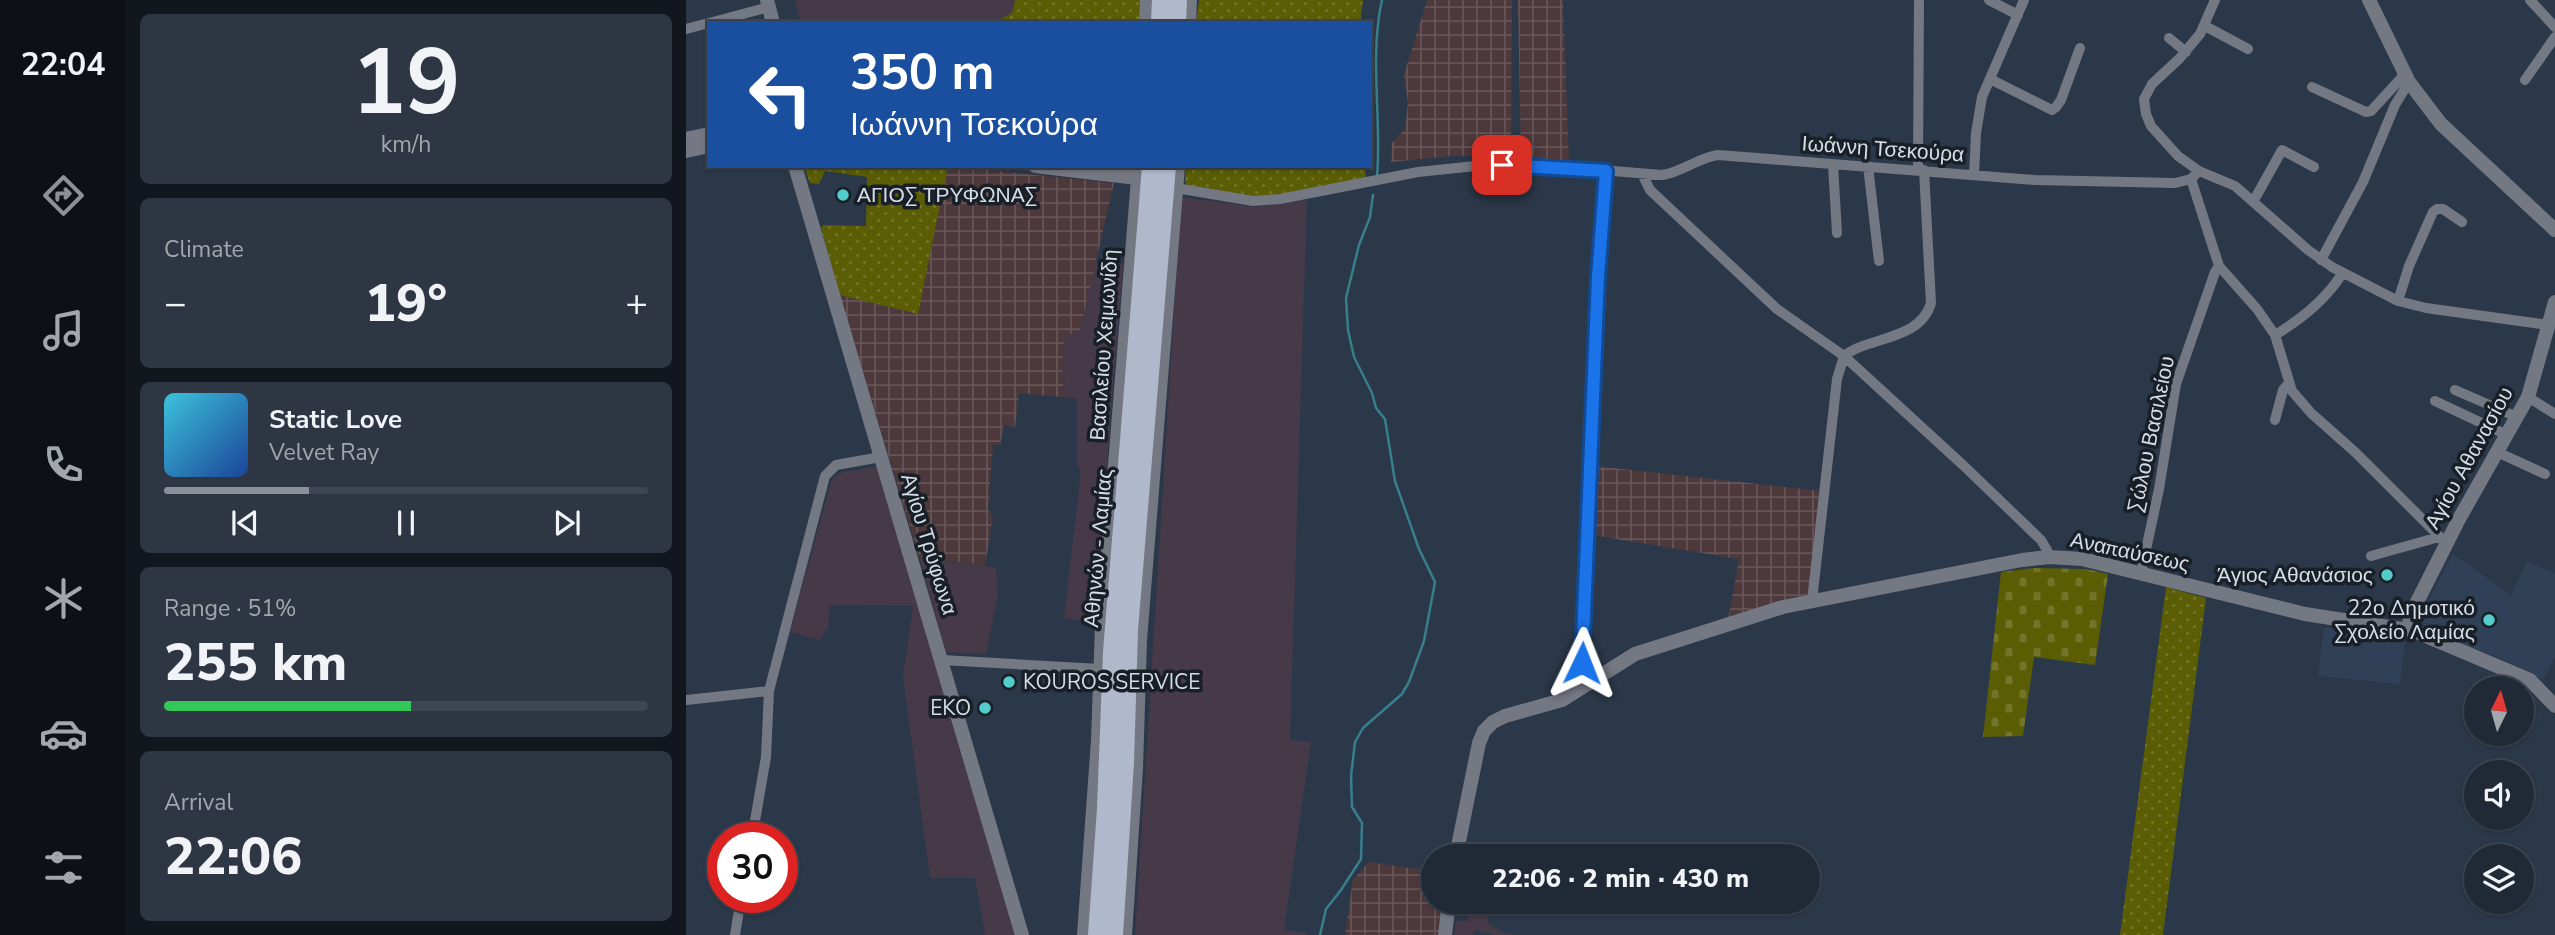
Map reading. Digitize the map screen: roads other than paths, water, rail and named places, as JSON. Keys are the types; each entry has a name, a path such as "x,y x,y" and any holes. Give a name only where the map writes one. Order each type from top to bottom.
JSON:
{"main road":[{"path":"1160,21 1161,0"},
{"path":"1177,21 1178,0"},
{"name":"Αθηνών - Λαμίας","path":"1114,935 1124,775 1129,630 1167,168"},
{"name":"Αθηνών - Λαμίας","path":"1097,935 1142,170"}],"street":[{"path":"1146,21 1147,0"},
{"path":"1189,21 1190,0"},
{"path":"1812,601 1837,379 1844,356 1910,328 1928,312 1931,303 1921,169 1919,0"},
{"path":"1989,0 2018,15"},
{"path":"1975,175 1979,108 2024,0"},
{"path":"2216,0 2205,26 2186,52 2146,92 2144,105 2151,126 2195,175 2219,266 2258,309 2275,335 2288,384 2311,413 2355,452 2443,540"},
{"path":"2530,0 2555,27"},
{"path":"2370,1 2407,78 2441,124 2555,230"},
{"path":"715,21 768,3 773,21"},
{"path":"686,29 707,24"},
{"path":"2205,26 2248,49"},
{"path":"2525,80 2555,37"},
{"path":"2169,38 2186,52"},
{"path":"1990,79 2052,110 2061,100 2080,48"},
{"path":"2312,87 2365,112 2371,111 2407,78"},
{"path":"2321,260 2363,182 2407,78"},
{"path":"686,139 707,134"},
{"path":"686,151 707,146"},
{"path":"2253,202 2282,150 2314,167"},
{"name":"Ιωάννη Τσεκούρα","path":"1177,188 1253,201 1280,199 1418,172 1485,165 1642,174 1675,173 1701,159 1718,155 2035,180 2175,183 2195,175 2235,186 2321,260 2342,274 2398,301 2426,308 2548,325"},
{"path":"1833,165 1837,233"},
{"path":"1868,166 1879,261"},
{"name":"Αγίου Τρύφωνα","path":"796,168 1022,935"},
{"path":"1088,168 1142,170"},
{"path":"1125,935 1136,768 1140,632 1178,168"},
{"name":"Βασιλείου Χειμωνίδη","path":"1084,935 1097,754 1100,669 1142,170"},
{"path":"1585,687 1582,663 1586,534 1598,277 1606,171"},
{"path":"1642,174 1650,190 1756,290 1791,319 1844,356 1965,466 2041,540 2049,557"},
{"path":"2398,301 2409,266 2433,212 2443,209 2462,222"},
{"name":"Σώλου Βασιλείου","path":"2141,573 2159,489 2176,384 2214,272 2219,266"},
{"path":"2275,335 2314,305 2334,286 2342,274"},
{"name":"Αγίου Αθανασίου","path":"2407,629 2443,540 2528,397 2555,302"},
{"path":"2275,420 2283,390 2288,384"},
{"path":"2455,390 2517,417"},
{"path":"2528,397 2555,414"},
{"path":"2435,401 2507,435"},
{"path":"2497,452 2545,474"},
{"path":"755,822 766,757 769,691 825,476 836,465 881,457"},
{"path":"2371,556 2443,540"},
{"name":"Αναπαύσεως","path":"1458,844 1474,765 1484,732 1493,722 1505,716 1562,700 1635,654 1761,613 1994,564 2049,557 2082,559 2305,614 2407,629 2530,680 2555,706"},
{"path":"942,660 1100,669"},
{"path":"686,700 769,691"},
{"path":"735,935 739,913"},
{"path":"1445,935 1447,914"}],"waterway":[{"path":"1377,177 1376,44 1382,0"},
{"path":"1320,935 1326,909 1361,859 1362,823 1352,807 1351,776 1355,742 1363,728 1402,694 1409,682 1424,641 1435,582 1419,549 1395,481 1385,419 1376,408 1372,393 1354,357 1348,330 1346,298 1359,245 1370,217 1373,195"}],"place":[{"name":"ΑΓΙΟΣ ΤΡΥΦΩΝΑΣ","path":"843,195"},
{"name":"Άγιος Αθανάσιος","path":"2387,575"},
{"name":"22ο Δημοτικό Σχολείο Λαμίας","path":"2489,620"},
{"name":"KOUROS SERVICE","path":"1009,682"},
{"name":"EKO","path":"985,708"}]}
